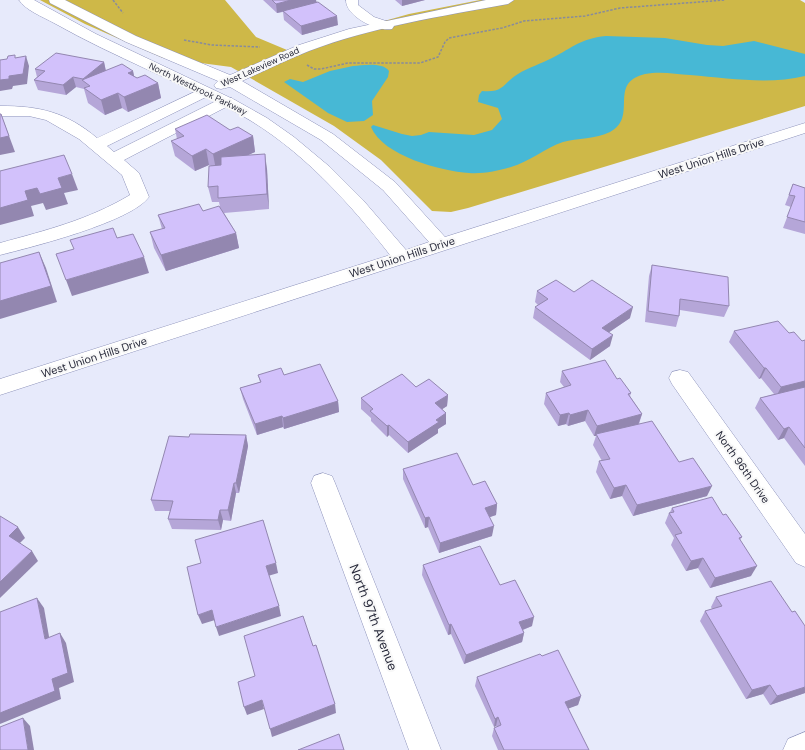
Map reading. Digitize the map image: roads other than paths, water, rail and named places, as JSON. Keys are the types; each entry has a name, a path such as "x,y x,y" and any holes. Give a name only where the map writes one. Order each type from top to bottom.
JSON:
{"street":[{"name":"North Westbrook Parkway","path":"25,0 62,23 226,101 268,125 309,157 360,206 402,257"},
{"name":"North Westbrook Parkway","path":"55,0 131,39 231,81 256,87 365,165 388,186 441,244"},
{"path":"352,0 352,6 369,20 387,26"},
{"path":"357,0 367,3 384,17 387,26"},
{"name":"West Lakeview Road","path":"96,145 205,92 304,48 354,32 387,26 447,11 508,0"},
{"name":"West Lakeview Road","path":"282,73 302,63 365,39 387,26"},
{"name":"West Lakeview Road","path":"113,159 256,87"},
{"path":"0,249 77,228 118,210 140,197 130,173 85,136 52,117 29,111 3,110"},
{"name":"West Union Hills Drive","path":"0,387 805,128"},
{"name":"North 96th Drive","path":"680,378 805,555"},
{"name":"North 97th Avenue","path":"323,483 425,750"},
{"path":"799,750 805,748"}],"water":[{"path":"606,36 665,38 723,46 754,41 805,54 805,76 791,79 763,80 733,79 668,73 645,74 634,78 628,85 625,92 622,118 618,126 610,132 599,136 563,142 518,165 485,173 457,172 414,160 387,146 371,127 373,125 412,136 429,132 474,135 492,130 502,119 498,108 478,102 479,95 482,91 495,91 522,72 583,41"},
{"path":"378,65 389,71 388,77 372,101 373,115 364,121 347,122 328,113 284,82 290,79 303,82 330,71 353,66"}]}
